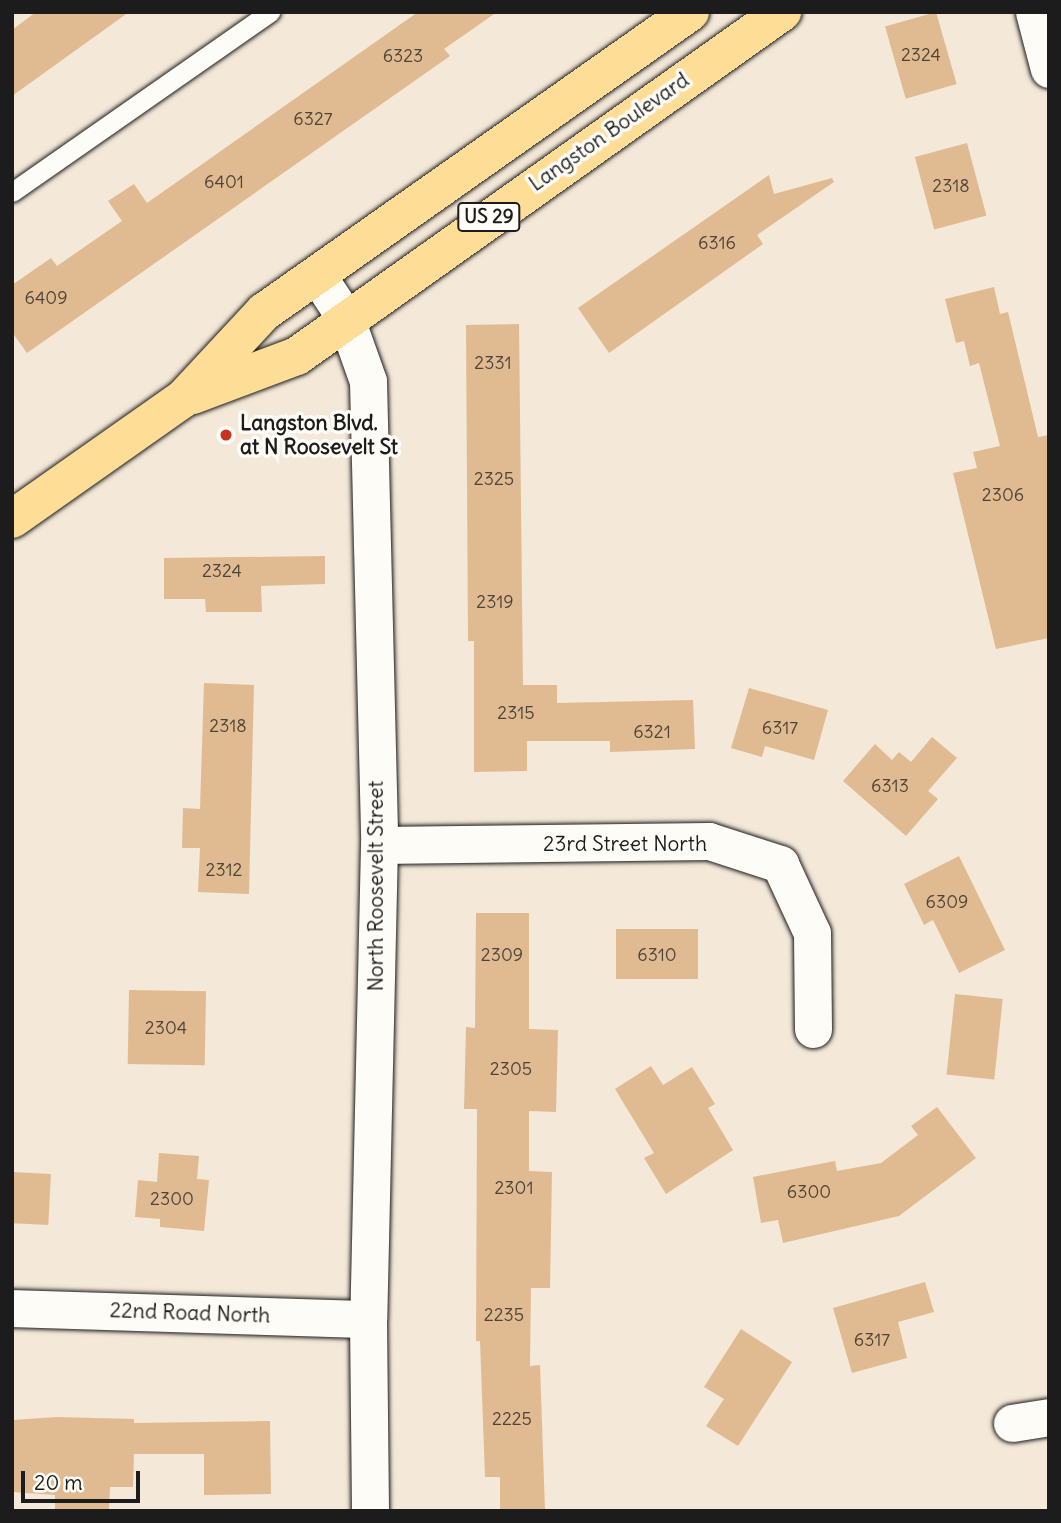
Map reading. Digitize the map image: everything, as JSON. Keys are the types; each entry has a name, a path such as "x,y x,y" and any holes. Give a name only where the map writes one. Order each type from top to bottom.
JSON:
{"main road":[{"name":"Langston Boulevard","path":"12,519 184,398 264,312 690,12"},
{"name":"Langston Boulevard","path":"184,398 296,356 782,12"}],"street":[{"path":"1034,12 1049,69"},
{"name":"North Roosevelt Street","path":"317,275 346,319 369,381 379,845 368,1319 370,1511"},
{"name":"23rd Street North","path":"379,845 709,841 780,864 812,933 813,1029"},
{"name":"22nd Road North","path":"12,1308 368,1319"},
{"path":"1012,1423 1049,1417"}],"lane":[{"path":"12,192 270,12"}],"building":[{"path":"36,12 129,12 12,96 12,30"},
{"path":"418,12 497,12 444,49 450,56 27,353 12,332 12,285 51,258 57,266 122,221 108,201 134,184 147,203"},
{"path":"936,12 957,84 906,99 885,27"},
{"path":"967,143 986,215 934,229 915,157"},
{"path":"769,175 774,194 832,178 834,182 757,235 763,244 609,353 578,308"},
{"path":"994,287 1000,314 1008,312 1038,437 1049,435 1049,638 996,649 953,473 977,468 973,452 1000,446 979,363 970,366 964,341 956,343 945,299"},
{"path":"519,324 523,685 557,685 557,703 693,700 695,749 610,752 610,741 527,741 527,771 474,772 474,641 468,641 466,325"},
{"path":"325,556 325,584 261,586 262,612 206,612 205,599 164,599 164,558"},
{"path":"204,683 254,685 249,894 198,892 200,848 182,848 183,808 200,809"},
{"path":"749,688 828,710 814,760 765,746 762,757 731,748"},
{"path":"932,737 957,758 928,791 938,799 906,836 843,781 875,744 892,760 899,752 911,762"},
{"path":"959,856 1005,950 959,973 933,920 924,925 904,884"},
{"path":"476,913 529,913 529,1029 558,1030 556,1112 529,1111 529,1171 552,1172 550,1288 531,1288 530,1366 540,1365 545,1511 500,1511 500,1477 485,1477 480,1341 476,1341 477,1109 464,1109 466,1027 475,1028"},
{"path":"616,929 698,929 698,979 616,979"},
{"path":"129,990 206,991 205,1065 128,1064"},
{"path":"955,994 1003,999 994,1080 947,1075"},
{"path":"651,1066 663,1085 692,1067 715,1104 708,1108 733,1150 666,1194 644,1158 654,1153 615,1089"},
{"path":"937,1107 976,1158 899,1216 783,1243 778,1220 761,1223 753,1177 835,1161 837,1171 881,1163 918,1135 911,1126"},
{"path":"159,1153 199,1156 197,1179 209,1180 204,1231 160,1227 160,1219 135,1217 138,1180 157,1182"},
{"path":"12,1172 51,1174 48,1225 12,1223"},
{"path":"925,1282 934,1312 898,1322 907,1358 852,1373 833,1308"},
{"path":"741,1329 792,1362 738,1446 706,1426 724,1399 704,1387"},
{"path":"57,1417 134,1419 134,1423 270,1421 271,1494 204,1495 204,1454 134,1454 133,1487 110,1487 109,1510 55,1511 55,1495 12,1492 12,1420"}],"place":[{"name":"Langston Blvd. at N Roosevelt St","path":"226,435"}]}
